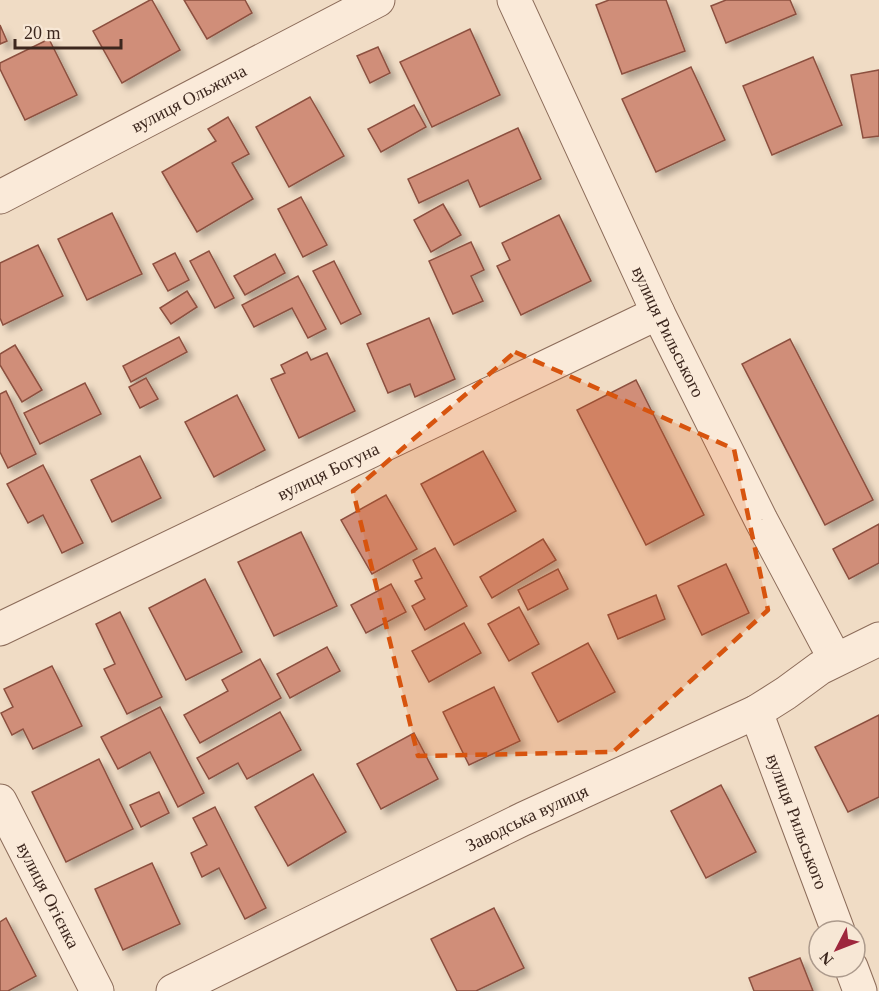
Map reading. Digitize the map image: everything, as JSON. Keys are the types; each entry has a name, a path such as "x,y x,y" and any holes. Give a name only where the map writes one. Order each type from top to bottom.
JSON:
{"street":[{"name":"вулиця Ольжича","path":"0,197 378,0"},
{"name":"вулиця Рильського","path":"514,0 658,314 761,519 836,659"},
{"name":"вулиця Богуна","path":"0,629 658,314"},
{"name":"Заводська вулиця","path":"173,991 523,819 756,712 836,659 879,639"},
{"name":"вулиця Рильського","path":"756,712 834,919"},
{"name":"вулиця Огієнка","path":"0,801 96,991"}],"highlighted area":[{"path":"515,352 734,449 768,610 613,752 418,756 353,491"}],"building":[{"path":"150,0 180,50 122,83 93,31"},
{"path":"184,0 245,0 252,13 207,39"},
{"path":"609,0 666,0 685,51 622,74 596,5"},
{"path":"726,0 790,0 796,14 726,43 711,6"},
{"path":"0,25 7,41 0,44"},
{"path":"470,29 500,95 432,127 400,62"},
{"path":"49,39 77,95 25,120 0,69 0,63"},
{"path":"378,47 390,73 370,83 357,56"},
{"path":"813,57 842,125 772,155 743,86"},
{"path":"691,67 725,140 656,172 622,99"},
{"path":"879,70 879,136 863,138 851,75"},
{"path":"310,97 344,156 289,187 256,127"},
{"path":"414,105 426,127 381,152 368,129"},
{"path":"228,117 249,154 232,163 253,199 197,232 162,172 216,141 208,129"},
{"path":"518,128 541,179 480,207 468,180 419,203 408,179"},
{"path":"301,197 327,245 303,257 278,209"},
{"path":"443,204 461,235 431,252 414,220"},
{"path":"112,213 142,274 87,300 58,239"},
{"path":"559,215 591,281 521,315 497,266 510,260 502,243"},
{"path":"471,242 484,270 471,276 483,301 453,314 429,261"},
{"path":"38,245 63,296 3,325 0,318 0,263"},
{"path":"209,251 234,298 215,308 190,261"},
{"path":"175,253 189,280 168,291 153,264"},
{"path":"275,254 285,273 245,295 234,276"},
{"path":"334,261 361,314 341,324 313,271"},
{"path":"298,276 326,329 308,338 292,308 254,327 242,305"},
{"path":"187,291 197,307 171,324 160,308"},
{"path":"429,318 455,379 415,397 410,384 388,393 367,344"},
{"path":"179,337 187,352 131,382 123,366"},
{"path":"790,339 873,500 825,525 742,364"},
{"path":"15,345 42,390 22,402 0,365 0,354"},
{"path":"307,352 311,360 327,353 355,411 299,438 271,379 285,373 281,365"},
{"path":"146,378 158,399 140,408 129,387"},
{"path":"636,380 704,515 646,545 577,410"},
{"path":"85,383 101,414 40,444 24,413"},
{"path":"6,391 36,454 8,468 0,452 0,394"},
{"path":"237,395 265,450 214,477 185,422"},
{"path":"483,451 516,511 454,545 421,484"},
{"path":"140,456 161,498 112,522 91,480"},
{"path":"43,465 83,543 62,553 43,515 28,523 7,484"},
{"path":"386,495 417,549 372,574 341,520"},
{"path":"879,524 879,563 849,579 833,549"},
{"path":"301,532 337,606 274,636 238,562"},
{"path":"543,539 556,560 492,598 480,577"},
{"path":"435,548 467,606 425,630 412,606 425,599 415,581 422,578 413,560"},
{"path":"726,564 749,613 702,635 678,586"},
{"path":"558,569 568,589 528,610 518,590"},
{"path":"205,579 242,652 186,680 149,608"},
{"path":"391,584 406,612 366,633 351,605"},
{"path":"656,595 665,619 618,639 608,615"},
{"path":"519,607 539,644 509,661 488,624"},
{"path":"120,612 162,697 127,714 104,669 115,664 96,624"},
{"path":"464,623 481,653 429,682 412,651"},
{"path":"588,643 615,692 558,722 532,673"},
{"path":"327,647 340,671 290,698 277,674"},
{"path":"260,659 281,698 200,743 184,715 228,691 222,680"},
{"path":"52,666 82,726 33,749 23,729 12,735 1,713 13,707 4,689"},
{"path":"494,687 520,741 469,765 443,712"},
{"path":"160,707 204,793 178,807 150,752 118,769 101,737"},
{"path":"280,712 301,750 247,779 238,763 209,779 197,758"},
{"path":"879,715 879,797 848,812 815,747"},
{"path":"414,733 438,779 381,809 357,764"},
{"path":"99,759 133,829 66,862 32,792"},
{"path":"313,774 346,832 288,866 255,807"},
{"path":"721,785 756,852 706,878 671,811"},
{"path":"159,792 169,813 141,827 130,805"},
{"path":"215,807 266,908 245,919 219,868 202,877 191,853 207,845 193,818"},
{"path":"152,863 180,924 123,950 95,889"},
{"path":"494,908 524,968 476,991 457,991 431,939"},
{"path":"6,918 36,976 8,991 0,991 0,922"},
{"path":"800,958 813,991 754,991 749,978"}]}
